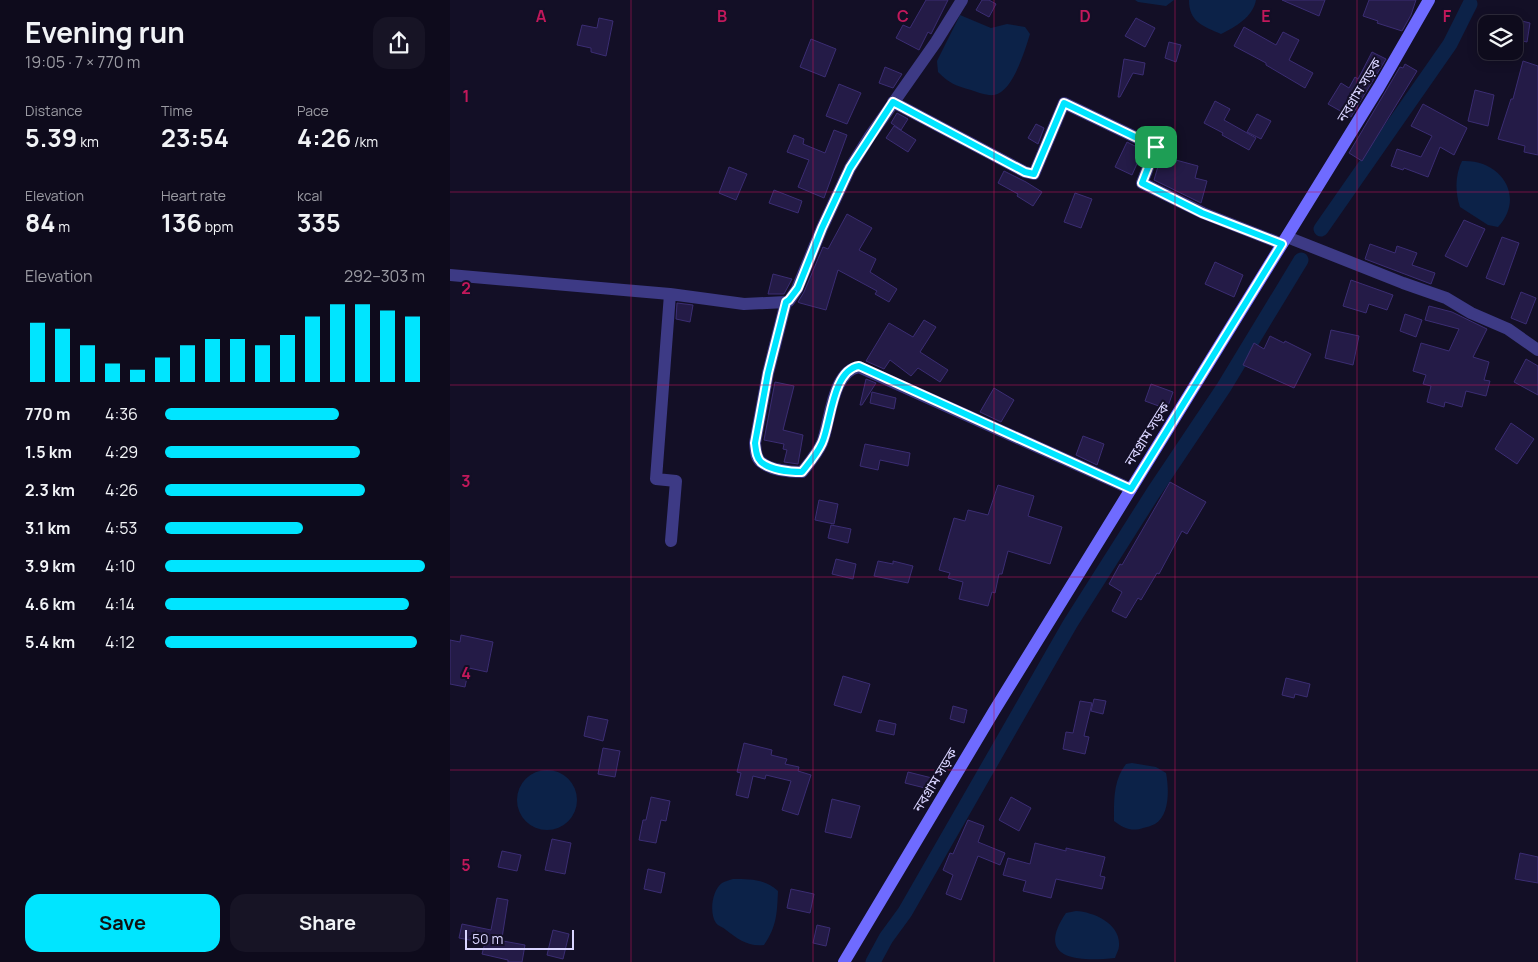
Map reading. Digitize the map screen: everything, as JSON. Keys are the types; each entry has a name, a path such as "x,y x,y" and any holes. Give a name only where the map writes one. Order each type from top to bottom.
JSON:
{"main road":[{"name":"নবগ্রাম সড়ক","path":"844,962 994,711 1379,88 1429,0"}],"street":[{"path":"962,0 936,42 893,102 850,168 798,288 786,302 768,373 755,443 756,453 761,462 792,472 802,472 812,461 822,442 828,414 842,379 854,367 859,366 1131,489"},
{"path":"893,102 1031,174 1034,174 1064,103 1156,147 1142,183 1202,213 1446,298 1471,314 1508,329 1538,350"},
{"path":"450,275 670,294 744,304 786,302"},
{"path":"670,294 656,479 676,481 671,541"}],"water":[{"path":"1135,0 1174,0 1166,6"},
{"path":"1189,0 1256,0 1251,12 1247,16 1237,25 1221,34 1203,26 1194,18 1191,13"},
{"path":"960,15 991,28 1007,24 1025,27 1030,34 1012,79 1001,92 994,95 982,94 949,81 938,72 937,61"},
{"path":"1462,161 1476,162 1488,166 1498,173 1505,182 1509,192 1510,204 1506,215 1498,227 1488,225 1460,207 1456,184"},
{"path":"1132,763 1156,767 1166,773 1168,786 1166,808 1160,820 1155,824 1135,830 1124,827 1114,821 1116,784 1126,764"},
{"path":"547,770 564,775 572,783 577,800 572,817 564,825 547,830 530,825 522,817 517,800 522,783 530,775"},
{"path":"733,879 763,882 778,891 776,919 772,932 764,945 753,945 744,942 718,925 714,919 712,908 716,891 722,883"},
{"path":"1076,911 1098,917 1116,931 1119,948 1115,958 1075,958 1065,955 1058,949 1055,940 1057,929 1066,913"}],"building":[{"path":"926,0 948,0 931,34 928,32 919,50 896,38 903,25 910,28"},
{"path":"982,0 989,0 996,4 989,17 976,10"},
{"path":"1282,0 1325,0 1319,16"},
{"path":"1369,0 1416,0 1411,15 1402,31 1377,23 1378,21 1363,16"},
{"path":"599,18 613,21 606,56 591,52 591,48 577,45 582,25 597,28"},
{"path":"1136,18 1155,28 1145,47 1125,36"},
{"path":"1523,21 1530,23 1527,42 1523,41"},
{"path":"1244,27 1276,45 1283,32 1299,40 1289,60 1313,73 1305,88 1266,65 1266,63 1234,46"},
{"path":"811,39 836,49 825,77 800,67"},
{"path":"1169,42 1181,45 1176,62 1165,58"},
{"path":"1372,52 1386,59 1351,117 1328,104 1341,83 1349,88 1355,77 1358,79"},
{"path":"1124,59 1145,63 1143,75 1133,73 1120,97 1118,97"},
{"path":"1523,61 1538,66 1538,155 1524,152 1525,146 1498,139 1511,99 1513,99"},
{"path":"1405,64 1417,71 1362,161 1349,153 1400,67 1403,68"},
{"path":"885,67 902,74 893,88 879,83"},
{"path":"839,84 861,93 847,124 826,116"},
{"path":"1475,90 1494,95 1488,126 1468,121"},
{"path":"1215,101 1230,109 1224,120 1256,138 1249,150 1204,123"},
{"path":"1423,104 1467,128 1454,155 1440,147 1428,177 1404,168 1403,170 1391,166 1397,149 1421,157 1432,136 1411,126"},
{"path":"897,113 908,119 901,130 891,123"},
{"path":"1257,114 1271,121 1261,139 1247,132"},
{"path":"1036,124 1044,128 1038,144 1028,138"},
{"path":"894,126 916,140 908,152 886,138"},
{"path":"834,130 847,135 824,198 798,187 809,160 787,152 794,135 804,139 803,144 825,153"},
{"path":"1127,142 1143,150 1132,175 1115,167"},
{"path":"1161,156 1198,166 1195,178 1207,181 1201,203 1154,180"},
{"path":"729,167 747,174 736,200 719,193"},
{"path":"1004,171 1042,192 1033,206 1017,196 1018,194 998,183"},
{"path":"774,190 802,201 798,213 769,203"},
{"path":"1075,193 1092,199 1081,228 1064,222"},
{"path":"847,214 872,228 859,250 876,259 870,272 897,289 889,302 875,294 877,291 838,270 826,310 798,302 823,247 828,249"},
{"path":"1464,220 1485,229 1467,267 1445,256"},
{"path":"1502,237 1519,243 1504,285 1486,278"},
{"path":"1370,244 1395,253 1397,246 1417,253 1412,265 1435,273 1431,284 1365,259"},
{"path":"1215,262 1243,275 1234,297 1205,284"},
{"path":"773,274 792,279 784,294 768,294"},
{"path":"1351,280 1393,295 1387,310 1369,304 1366,313 1343,306"},
{"path":"1521,292 1536,298 1526,324 1511,318"},
{"path":"677,303 693,305 690,322 676,319"},
{"path":"1429,306 1452,312 1487,329 1473,357 1489,362 1484,380 1490,381 1486,396 1466,391 1462,407 1445,402 1444,407 1427,402 1431,386 1423,384 1426,375 1413,371 1421,343 1449,351 1459,329 1425,320"},
{"path":"1405,314 1422,320 1416,337 1400,331"},
{"path":"924,320 936,327 920,352 948,370 940,382 918,368 911,376 890,360 884,369 866,361 889,323 913,337"},
{"path":"1331,330 1359,336 1353,365 1325,358"},
{"path":"1270,336 1311,354 1294,388 1243,365 1254,343 1264,349"},
{"path":"1526,359 1538,366 1538,395 1514,382"},
{"path":"866,379 876,383 862,405 860,405"},
{"path":"775,382 794,386 783,430 803,435 798,464 784,462 787,450 783,449 784,444 764,440"},
{"path":"1151,384 1173,392 1167,409 1145,401"},
{"path":"994,388 1014,400 1001,422 980,412"},
{"path":"872,392 896,398 894,409 870,403"},
{"path":"1511,423 1534,439 1517,464 1495,449"},
{"path":"1083,436 1104,444 1097,465 1076,455"},
{"path":"865,444 910,453 908,466 880,460 878,470 860,466"},
{"path":"1170,482 1206,502 1187,534 1182,531 1159,574 1157,573 1141,600 1138,598 1126,618 1112,611 1122,592 1109,584"},
{"path":"998,485 1034,496 1028,516 1062,527 1050,564 1008,551 1002,574 999,574 995,593 992,592 988,606 959,599 963,582 948,578 950,573 939,570 954,518 965,521 968,510 988,515"},
{"path":"819,500 838,504 834,524 815,520"},
{"path":"831,525 851,529 848,543 828,538"},
{"path":"836,559 856,564 853,579 832,574"},
{"path":"878,561 893,564 893,561 913,566 908,583 874,576"},
{"path":"461,635 493,642 487,672 469,668 465,687 450,684 450,640 460,642"},
{"path":"843,676 870,684 861,713 834,705"},
{"path":"1286,678 1310,684 1307,697 1295,694 1294,698 1282,695"},
{"path":"1094,699 1106,701 1103,714 1091,711"},
{"path":"1080,701 1092,703 1084,736 1089,737 1085,754 1063,749 1066,732 1073,733"},
{"path":"953,706 967,710 964,723 950,719"},
{"path":"588,716 608,720 603,741 584,736"},
{"path":"879,720 896,724 894,735 876,731"},
{"path":"744,743 772,750 771,755 787,759 785,764 799,767 798,771 811,775 798,815 782,810 791,781 766,775 765,779 753,776 748,798 736,795 741,773 737,772"},
{"path":"603,748 620,751 615,777 598,774"},
{"path":"908,772 932,778 929,789 905,783"},
{"path":"651,797 670,801 666,821 661,820 656,843 639,840 643,820 646,820"},
{"path":"1011,797 1031,808 1019,831 999,820"},
{"path":"832,799 860,806 851,838 825,832"},
{"path":"968,820 984,826 978,842 1005,853 1000,865 978,856 961,900 946,894 953,875 943,870 950,853 953,854"},
{"path":"552,839 571,843 565,874 545,870"},
{"path":"1035,843 1066,851 1066,848 1105,857 1100,876 1105,877 1102,889 1056,879 1051,898 1023,891 1026,881 1003,875 1008,858 1030,864"},
{"path":"502,851 521,855 517,871 498,867"},
{"path":"1520,853 1538,857 1538,883 1515,879"},
{"path":"648,869 665,873 661,893 644,889"},
{"path":"791,889 814,894 810,913 787,908"},
{"path":"497,898 508,900 503,941 525,945 522,962 508,962 508,960 482,954 485,943 459,938 462,924 491,930"},
{"path":"817,925 830,928 826,946 813,943"},
{"path":"553,930 569,934 563,959 547,955"}],"waterway":[{"path":"1321,229 1450,44 1470,4"},
{"path":"873,962 886,938 905,912 1070,624 1153,493 1224,387 1301,260"}],"route":[{"path":"893,102 1031,174 1034,174 1064,103 1156,147 1142,183 1202,213 1282,244 1131,489 859,366 854,367 842,379 828,414 822,442 812,461 802,472 792,472 761,462 756,453 755,443 768,373 786,302 798,288 822,228 850,168 893,102"}]}
